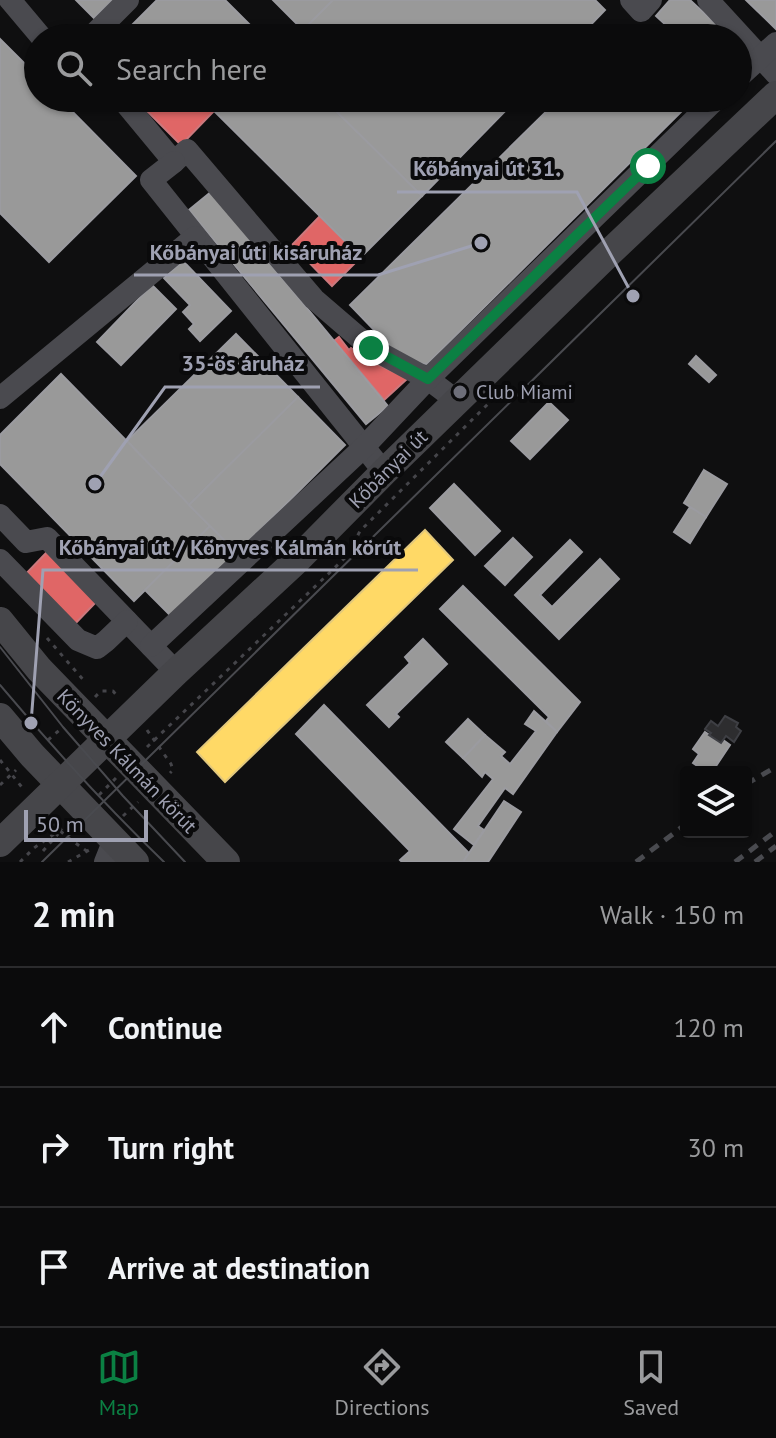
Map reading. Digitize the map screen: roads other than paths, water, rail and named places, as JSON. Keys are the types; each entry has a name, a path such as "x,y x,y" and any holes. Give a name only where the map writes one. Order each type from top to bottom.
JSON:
{"main road":[{"name":"Kőbányai út","path":"0,843 776,95"},
{"name":"Könyves Kálmán körút","path":"0,621 39,669 226,862"},
{"path":"0,717 84,810 108,855 135,862"}],"lane":[{"path":"10,0 30,24"},
{"path":"104,24 128,0"},
{"path":"631,0 641,11 651,0"},
{"path":"708,0 734,24"},
{"path":"752,41 771,58 752,70"},
{"path":"133,112 174,162"},
{"path":"151,646 363,448 428,379 703,112"},
{"path":"384,472 151,180 187,150 314,299 371,348 428,379 457,401"},
{"path":"0,398 195,237"},
{"path":"0,515 26,542 47,538 176,672"},
{"path":"0,560 78,640 97,648 127,621"}],"tram line":[{"path":"42,862 776,141"},
{"path":"0,647 63,727 185,862"},
{"path":"0,685 80,776 164,862"}],"railway":[{"path":"752,781 776,767"},
{"path":"636,862 680,829"},
{"path":"735,862 776,831"},
{"path":"755,862 776,846"}],"place":[{"name":"Kőbányai úti kisáruház","path":"481,243"},
{"name":"Kőbányai út 31.","path":"633,296"},
{"name":"Club Miami","path":"460,392"},
{"name":"35-ös áruház","path":"95,484"},
{"name":"Kőbányai út / Könyves Kálmán körút","path":"31,723"}]}
